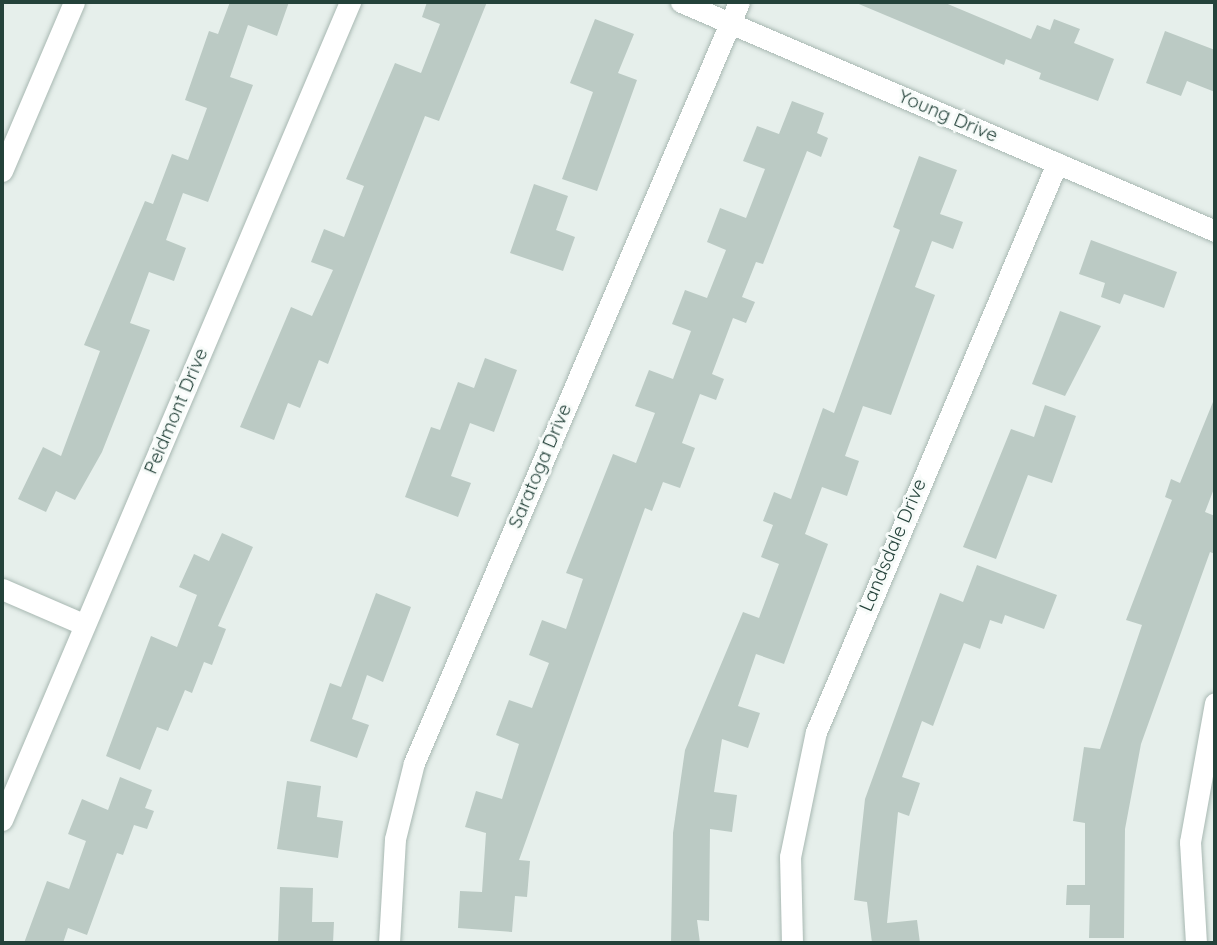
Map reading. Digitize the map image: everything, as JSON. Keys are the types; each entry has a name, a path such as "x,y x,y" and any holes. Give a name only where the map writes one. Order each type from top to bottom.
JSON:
{"street":[{"path":"2,171 74,2"},
{"name":"Peidmont Drive","path":"2,820 350,2"},
{"name":"Young Drive","path":"681,2 1215,231"},
{"name":"Saratoga Drive","path":"389,943 395,839 414,763 739,2"},
{"name":"Landsdale Drive","path":"792,943 790,857 816,732 1057,163"},
{"path":"2,589 85,625"},
{"path":"1196,943 1191,831 1215,703"}],"building":[{"path":"230,2 289,2 277,36 248,25 230,77 253,85 208,202 183,193 166,240 186,248 174,281 149,272 130,323 150,330 102,452 75,500 56,491 46,512 18,499 43,447 61,456 100,351 84,345 145,201 153,204 172,154 188,160 207,108 185,100 209,31 218,34"},
{"path":"427,2 487,2 439,121 425,116 328,364 319,360 300,408 288,403 274,440 240,427 291,307 312,316 333,270 311,262 324,229 344,237 364,186 346,179 395,63 421,73 440,24 422,17"},
{"path":"854,2 943,2 1031,39 1037,25 1050,30 1054,19 1080,29 1074,43 1114,59 1098,101 1039,79 1041,73 1006,59 1004,65"},
{"path":"595,19 634,34 618,73 637,80 597,191 562,179 593,92 570,83"},
{"path":"1165,31 1215,50 1215,92 1187,81 1181,96 1146,83"},
{"path":"792,101 824,113 817,133 828,138 821,157 807,151 763,264 756,262 742,297 755,302 746,323 733,318 712,374 724,379 716,400 700,394 682,443 695,448 680,488 663,482 652,511 645,508 519,860 530,861 527,897 515,896 512,932 458,928 460,891 482,892 486,833 465,827 476,791 502,799 519,744 496,735 509,700 532,708 549,663 529,655 542,620 566,629 583,579 566,573 613,454 636,463 655,413 635,406 649,370 673,379 691,331 672,324 685,290 707,298 726,250 707,242 720,208 746,218 765,169 743,161 757,126 779,134"},
{"path":"919,156 957,170 940,214 963,222 953,249 932,241 915,287 935,295 891,415 863,406 845,456 859,461 847,496 822,487 805,534 828,544 784,664 756,654 738,706 760,713 748,748 722,739 714,792 737,795 732,832 710,829 709,921 697,920 700,943 671,943 673,833 685,750 743,612 759,618 779,564 761,557 773,525 763,521 774,492 791,499 823,408 834,413 900,230 893,227"},
{"path":"534,184 568,196 556,230 575,237 563,271 510,253"},
{"path":"1091,240 1177,272 1164,308 1124,294 1120,304 1101,297 1105,283 1079,274"},
{"path":"1060,311 1101,326 1065,396 1032,384"},
{"path":"485,358 517,370 494,432 470,423 451,476 471,483 458,517 405,497 431,427 440,430 458,382 474,388"},
{"path":"1215,397 1215,486 1205,512 1215,516 1215,554 1210,552 1141,744 1125,829 1124,938 1089,938 1090,905 1066,905 1067,885 1085,885 1085,823 1073,821 1084,747 1100,749 1142,625 1126,620 1172,500 1165,497 1171,479 1180,483"},
{"path":"1045,405 1076,416 1052,483 1028,475 996,559 963,547 1011,429 1034,437"},
{"path":"222,533 253,547 218,626 226,629 212,665 204,662 192,693 185,690 168,731 157,727 140,770 106,756 151,636 177,647 197,595 179,587 194,554 209,561"},
{"path":"977,565 1057,595 1044,629 1005,615 1002,624 990,620 980,649 964,643 933,726 922,721 902,777 920,783 909,816 898,812 887,923 917,920 920,943 872,943 867,902 854,900 865,799 940,593 963,602"},
{"path":"376,593 411,607 383,682 367,675 352,719 369,725 357,758 310,741 330,683 341,687"},
{"path":"120,777 152,790 145,808 154,811 147,829 134,825 123,855 117,853 87,935 68,928 63,943 24,943 47,881 69,889 86,841 68,834 82,799 108,810"},
{"path":"287,781 321,786 317,817 343,821 338,858 277,849"},
{"path":"280,887 313,888 312,922 334,922 333,943 278,943"}]}
